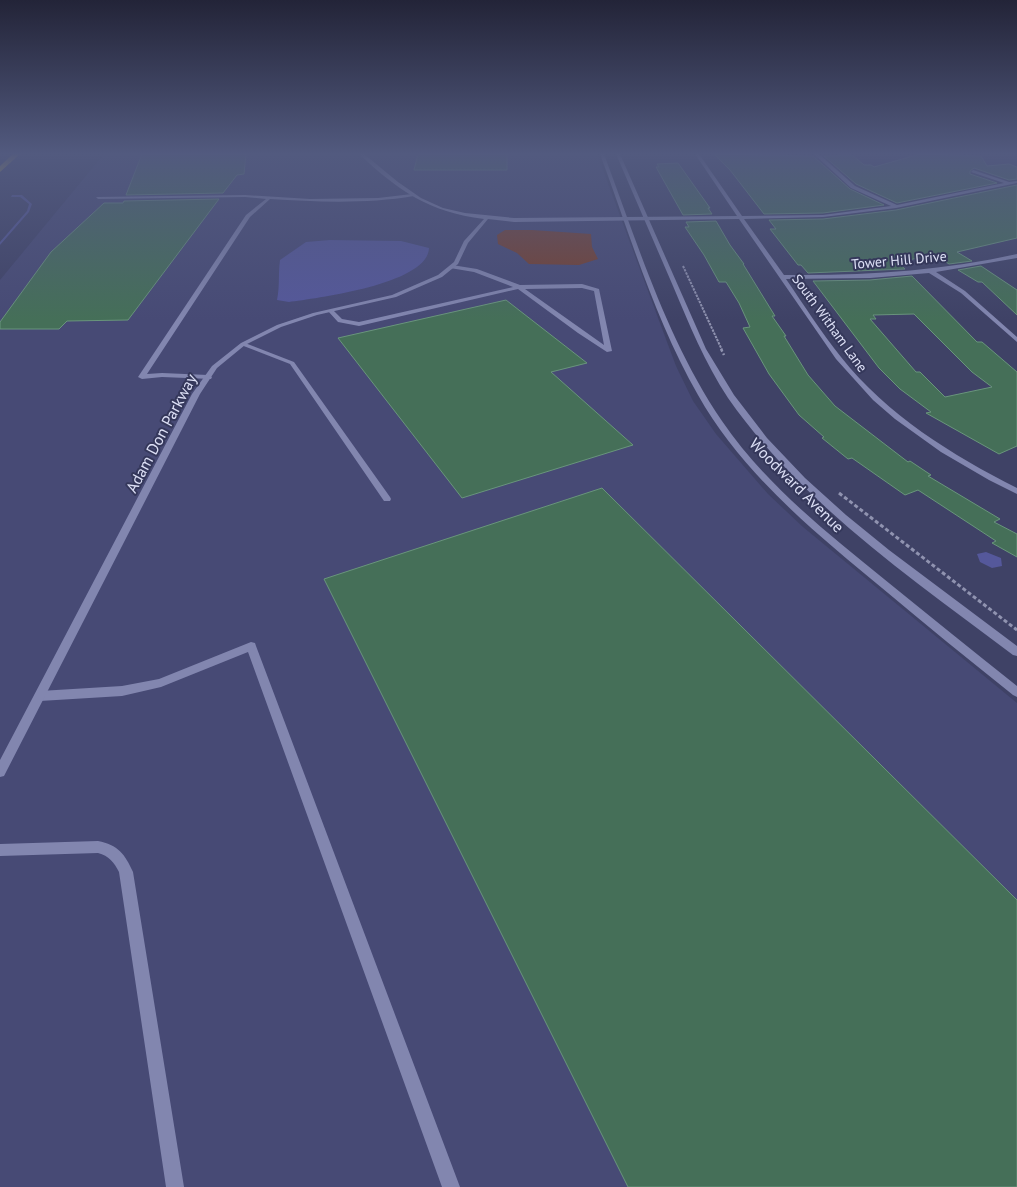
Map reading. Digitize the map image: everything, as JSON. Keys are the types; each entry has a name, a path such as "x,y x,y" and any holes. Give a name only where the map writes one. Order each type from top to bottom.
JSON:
{"street":[{"path":"208,377 162,375 142,377 248,216 255,209"},
{"path":"446,209 487,218 530,220 647,220 823,216 877,209"},
{"name":"Woodward Avenue","path":"623,209 690,374 707,404 758,472 815,526 1017,692"},
{"name":"Woodward Avenue","path":"642,209 665,264 719,379 746,418 774,452 820,497 870,540 1017,652"},
{"name":"South Witham Lane","path":"734,209 838,358 870,394 915,431 1017,492"},
{"name":"Adam Don Parkway","path":"0,772 196,394 214,367 243,344 279,326 394,296 440,276 456,263 466,242 487,218"},
{"name":"Tower Hill Drive","path":"781,277 853,277 930,271 1017,256"},
{"path":"331,311 340,322 358,324 519,287 582,286 596,290 609,351 519,287 474,270 452,266"},
{"path":"930,271 968,296 1017,340"},
{"path":"243,344 292,363 386,498"},
{"path":"40,696 122,691 161,683 251,646 451,1187"},
{"path":"0,850 98,847 110,849 120,857 126,872 175,1187"}],"path":[{"path":"682,264 727,361"},
{"path":"836,490 1017,630"}],"shaded area":[{"path":"58,209 618,209 676,366 693,401 716,434 768,494 803,527 1017,703 1017,1187 0,1187 0,280"},
{"path":"505,230 591,234 592,247 598,259 579,265 529,264 517,253 498,244 497,235"},
{"path":"330,240 401,241 429,248 424,260 411,271 392,280 346,293 323,297 289,302 277,300 280,260 306,242"},
{"path":"986,552 1001,558 1002,566 992,568 980,562 977,554"}],"building":[{"path":"97,209 211,209 128,320 67,321 59,329 0,329 0,322 51,252"},
{"path":"680,209 709,209 712,214 683,215"},
{"path":"760,209 851,209 823,213 764,214"},
{"path":"1017,209 1017,238 957,252 972,261 949,264 935,255 897,262 905,269 808,273 801,265 798,265 770,229 776,229 769,220 823,219 896,210"},
{"path":"716,221 744,264 775,316 772,316 786,336 784,336 808,375 835,406 908,462 910,461 931,475 928,476 1000,519 994,522 1017,534 1017,557 992,543 996,541 918,490 905,495 852,458 848,459 822,438 824,437 799,415 769,374 743,328 750,327 739,303 726,282 719,282 685,227 689,227 686,222"},
{"path":"981,266 1017,290 1017,315 982,282 978,282 958,270"},
{"path":"912,276 977,342 982,342 1017,372 1017,446 999,454 926,413 931,412 900,389 879,368 813,281 870,280","holes":["914,314 972,372 992,387 945,397 920,372 916,372 870,319 876,319 873,315"]},
{"path":"506,300 587,363 551,372 633,445 462,498 338,338"},
{"path":"602,488 1017,900 1017,1187 628,1187 324,579"}],"waterway":[{"path":"0,244 29,209"}]}
